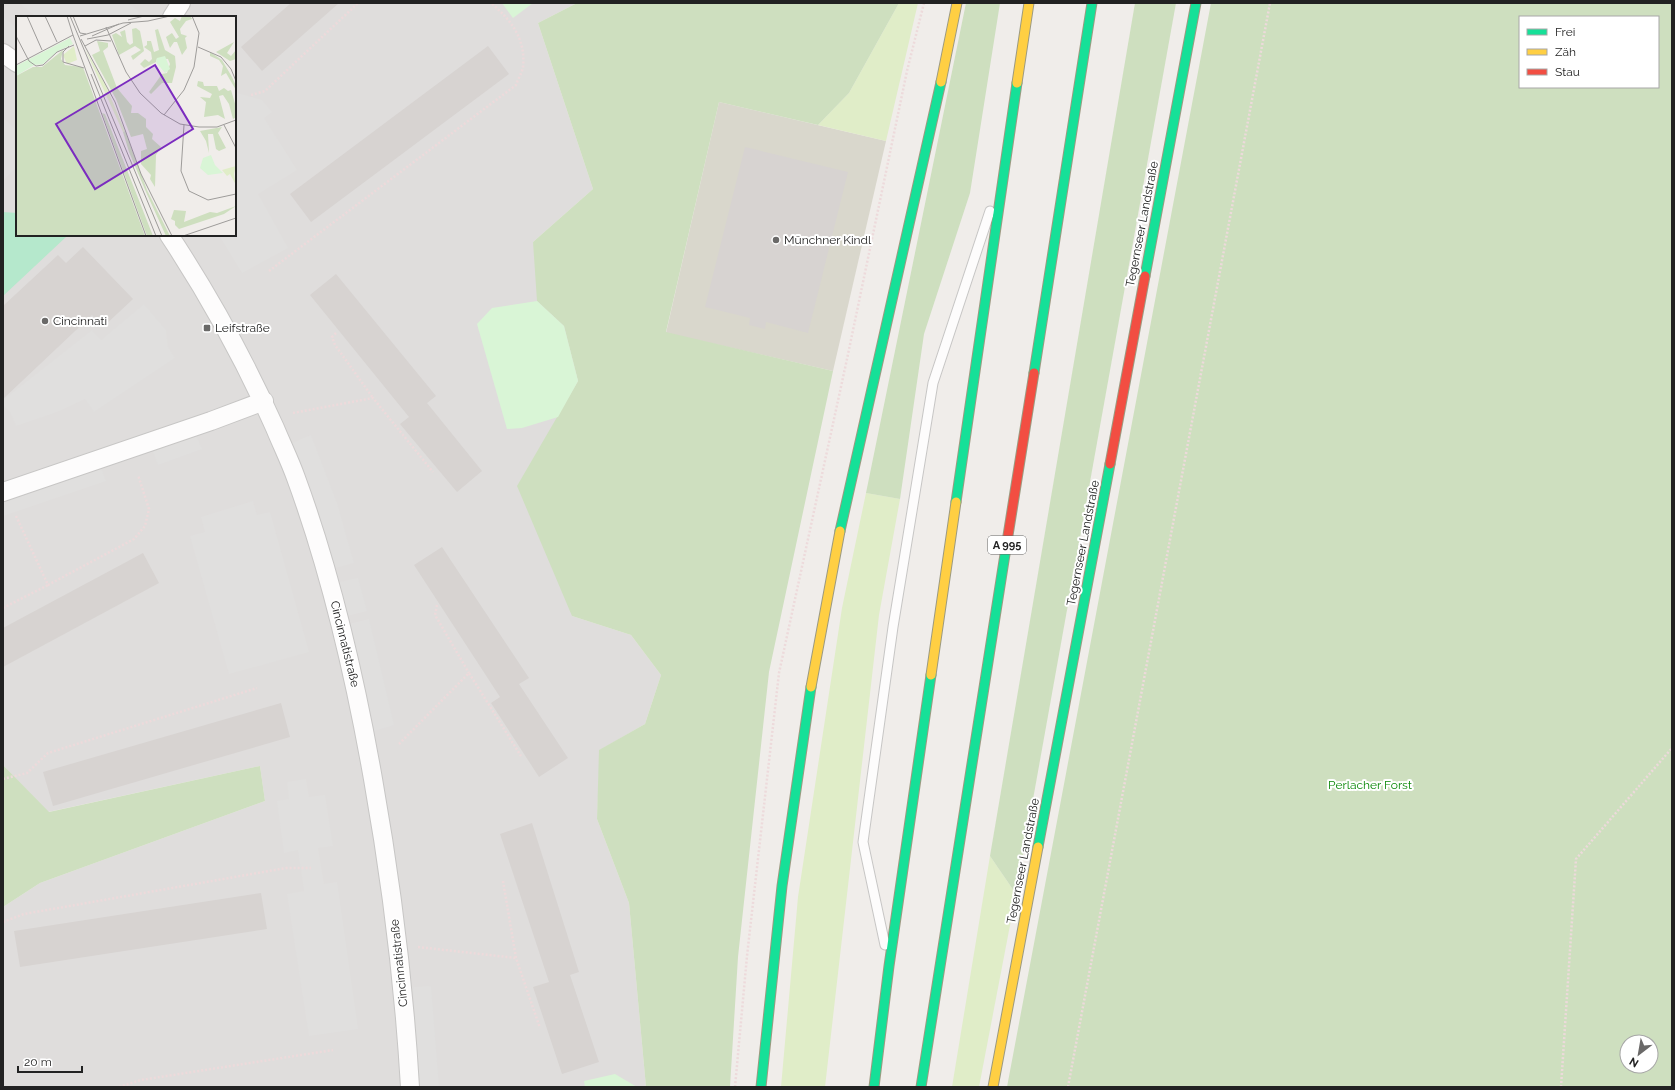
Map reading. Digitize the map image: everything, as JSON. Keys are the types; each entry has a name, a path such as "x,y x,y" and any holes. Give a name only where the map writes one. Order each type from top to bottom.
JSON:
{"main road":[{"path":"761,1087 776,933 797,764 835,556 875,367 941,82 957,3"},
{"path":"874,1087 889,966 1029,3"},
{"name":"A 995","path":"921,1087 1092,3"},
{"name":"Tegernseer Landstraße","path":"992,1087 1196,3"}],"street":[{"path":"173,16 181,3"},
{"path":"3,53 16,62"},
{"name":"Cincinnatistraße","path":"170,236 215,308 264,401 296,476 323,557 351,664 365,732 386,855 407,1042 410,1087"},
{"path":"3,492 211,421 264,401"}],"lane":[{"path":"889,966 863,842 892,634 933,383 1004,168"}],"path":[{"path":"251,95 265,91 358,3"},
{"path":"269,271 516,85 523,68 522,43 505,15 491,3"},
{"path":"1068,1087 1270,3"},
{"path":"336,333 332,337 335,345 373,398 434,472"},
{"path":"293,413 373,398"},
{"path":"3,608 134,539 145,526 150,509 138,476"},
{"path":"16,516 48,585"},
{"path":"437,605 435,615 521,756"},
{"path":"399,744 469,673"},
{"path":"3,780 27,773 48,753 257,688"},
{"path":"1561,1087 1576,859 1672,748"},
{"path":"3,922 24,914 286,868 311,868"},
{"path":"504,881 516,958 540,1028"},
{"path":"414,947 516,958"},
{"path":"119,1087 142,1080 333,1050"}],"shaded area":[{"path":"3,3 577,3 538,23 593,189 533,242 565,326 578,381 558,417 572,616 631,635 661,675 645,724 600,750 597,819 629,903 646,1087 3,1087 3,907 40,883 265,801 260,766 48,812 3,765"},
{"path":"19,3 128,3 140,12 137,16 35,16"},
{"path":"3,17 16,27 16,49 3,39"},
{"path":"236,92 262,100 272,112 264,118 297,170 258,194 288,248 242,273 220,236 236,236"},
{"path":"719,102 886,141 833,371 666,333"},
{"path":"3,117 14,128 16,167 3,181"},
{"name":"Cincinnati","path":"144,304 166,330 168,347 175,358 94,412 85,399 57,412 16,426 11,414 3,405 3,400 92,330 101,340"},
{"path":"196,435 202,449 158,465 153,452"},
{"path":"311,435 337,503 354,563 335,568 304,474 292,443"},
{"path":"101,468 106,481 3,516 3,501"},
{"path":"253,501 257,515 270,512 309,652 229,674 190,536 205,532 201,517"},
{"path":"358,578 367,611 347,616 339,582"},
{"path":"369,619 394,725 374,731 349,624"},
{"path":"306,779 309,797 325,795 333,846 318,848 324,884 337,882 358,1029 309,1036 287,894 304,891 298,850 284,853 277,801 289,799 287,782"},
{"path":"431,986 439,1087 420,1087 413,987"}],"green space":[{"path":"502,3 533,3 513,18"},
{"path":"577,3 899,3 849,93 818,125 719,102 666,332 833,371 769,672 738,957 730,1087 646,1087 629,903 597,819 599,750 645,724 661,675 631,635 572,616 517,486 578,381 564,326 537,301 533,242 593,189 538,23"},
{"path":"899,3 918,3 886,141 818,125 849,93"},
{"path":"966,3 1000,3 970,193 924,334 900,499 866,493"},
{"path":"1135,3 1176,3 1016,894 990,856"},
{"name":"Perlacher Forst","path":"1211,3 1672,3 1672,1087 1007,1087"},
{"path":"3,212 16,213 16,236 66,237 3,296"},
{"path":"537,301 564,326 578,381 558,417 522,428 507,429 477,324 492,308"},
{"path":"866,493 900,499 879,615 825,1087 781,1087 798,897 842,608"},
{"path":"3,765 49,812 260,766 265,801 40,883 3,907"},
{"path":"990,856 1016,894 979,1087 952,1087"},
{"path":"615,1074 637,1087 585,1087 584,1081"}],"building":[{"path":"291,3 339,3 262,71 241,47"},
{"path":"488,46 509,74 311,222 290,194"},
{"name":"Münchner Kindl","path":"745,147 848,172 808,333 766,322 765,329 749,325 750,318 705,307"},
{"name":"Cincinnati","path":"83,247 133,299 103,327 92,315 3,399 3,306 58,255 66,263"},
{"path":"336,274 436,396 427,403 482,471 457,492 400,424 409,417 310,295"},
{"path":"442,547 529,678 519,684 568,758 539,777 491,703 500,697 414,565"},
{"path":"143,553 159,583 3,667 3,628"},
{"path":"281,703 290,737 53,806 43,772"},
{"path":"532,823 579,972 570,975 599,1062 562,1074 533,987 549,982 500,834"},
{"path":"261,893 267,929 20,967 14,931"}],"traffic: fast":[{"path":"1034,373 1092,3"},
{"path":"1145,276 1196,3"},
{"path":"840,531 941,82"},
{"path":"956,502 1017,83"},
{"path":"1038,847 1110,464"},
{"path":"921,1087 1006,548"},
{"path":"874,1087 889,966 931,675"},
{"path":"761,1087 782,886 811,687"}],"traffic: slow":[{"path":"941,82 957,3"},
{"path":"1017,83 1029,3"},
{"path":"931,675 956,502"},
{"path":"811,687 840,531"},
{"path":"993,1087 1038,847"}],"traffic: jam":[{"path":"1110,464 1145,276"},
{"path":"1006,548 1034,373"}],"place":[{"name":"Münchner Kindl","path":"776,240"},
{"name":"Cincinnati","path":"45,321"},
{"name":"Leifstraße","path":"207,328"}]}
